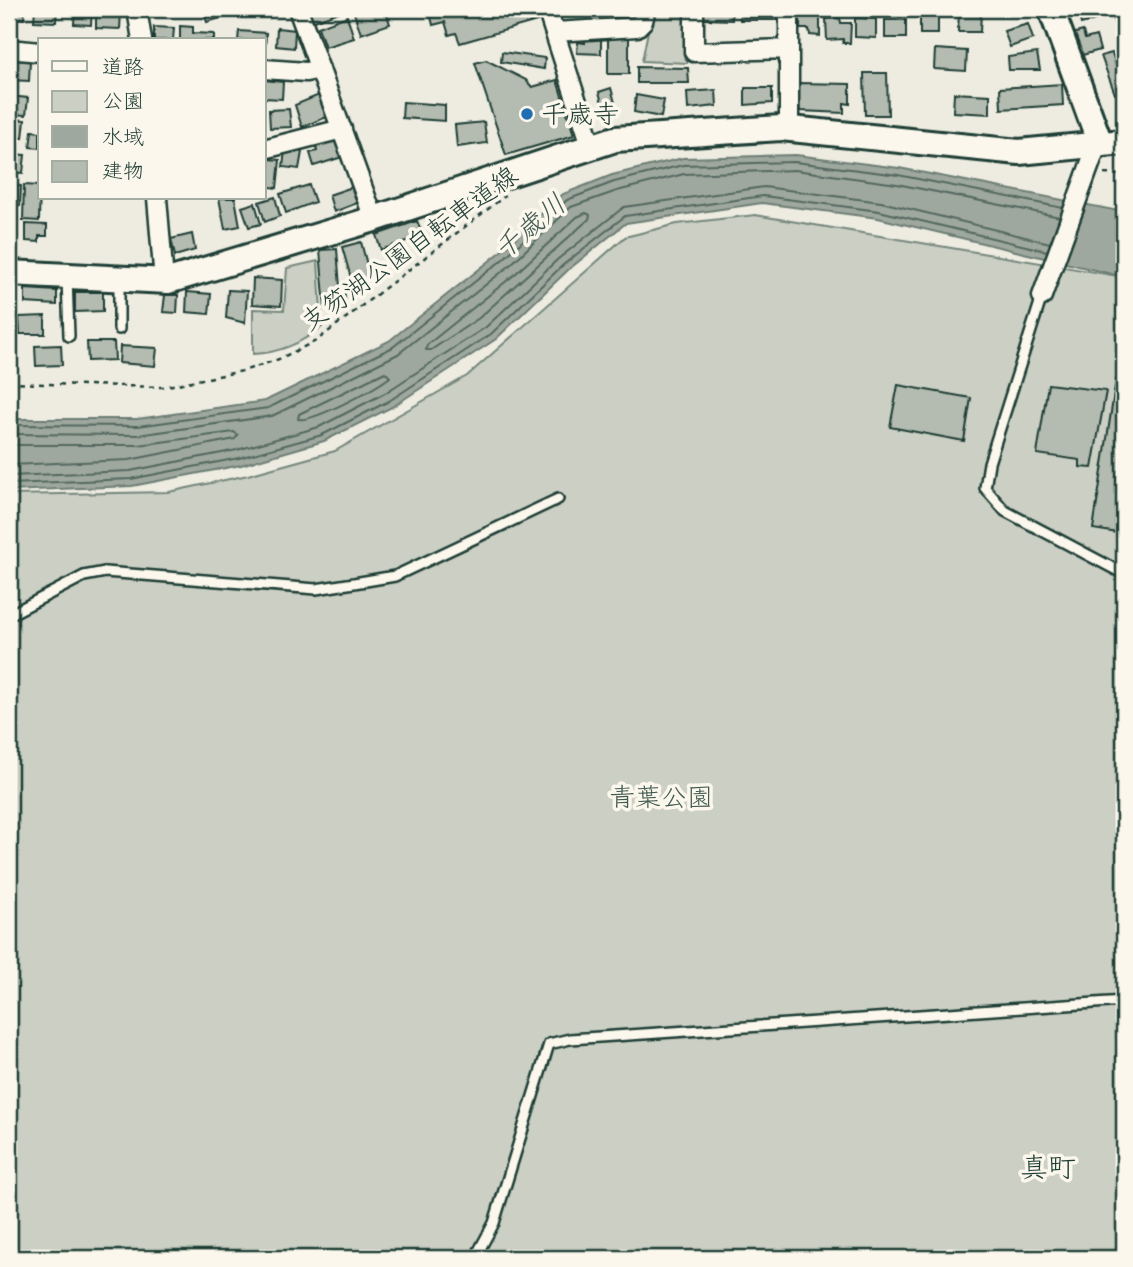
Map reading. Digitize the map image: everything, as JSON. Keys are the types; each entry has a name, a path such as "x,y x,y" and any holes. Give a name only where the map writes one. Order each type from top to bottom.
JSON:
{"street":[{"path":"137,9 142,38"},
{"path":"299,9 374,219"},
{"path":"547,9 591,145"},
{"path":"555,32 636,27 643,21 646,9"},
{"path":"694,9 694,52 789,49"},
{"path":"789,9 789,128"},
{"path":"1042,296 1097,145 1097,135 1051,9"},
{"path":"9,49 38,52"},
{"path":"266,69 306,72 320,69"},
{"path":"9,273 164,281 374,219 615,139 669,133 789,128 1019,152 1124,142"},
{"path":"266,148 342,129"},
{"path":"157,200 164,281"}],"lane":[{"path":"67,276 69,335"},
{"path":"118,279 119,329"},
{"path":"1042,296 989,463 985,488 1005,510 1124,574"},
{"path":"9,615 85,576 104,572 316,589 395,576 558,499"},
{"path":"475,1258 494,1223 549,1044 584,1038 1124,1001"}],"path":[{"path":"1084,177 1124,175"},
{"name":"支笏湖公園自転車道線","path":"9,383 162,387 243,371 279,359 316,341 508,194"}],"green space":[{"path":"649,9 687,9 687,63 642,61 651,16"},
{"name":"青葉公園","path":"755,215 1124,277 1124,1258 9,1258 9,495 169,492 248,475 335,451 467,376 625,237 677,224"},
{"path":"318,261 322,327 290,346 253,354 253,309 284,310 287,268"}],"water":[{"name":"千歳川","path":"796,155 899,168 1124,212 1124,277 878,218 762,203 626,223 568,270 496,339 392,407 324,441 241,465 132,486 9,491 9,419 137,419 265,401 389,341 497,255 563,194 612,175 683,158"}],"building":[{"path":"9,9 25,9 24,19 9,18"},
{"path":"35,9 57,9 56,22 34,21"},
{"path":"75,9 92,9 91,25 74,24"},
{"path":"202,9 229,9 231,15 207,22"},
{"path":"307,9 347,9 311,22"},
{"path":"367,9 385,9 390,24 361,34 354,13"},
{"path":"429,9 533,9 537,21 460,43 456,33 449,35 445,22 433,25"},
{"path":"704,9 732,9 732,20 704,19"},
{"path":"740,9 777,9 777,20 740,20"},
{"path":"1077,9 1107,9 1109,16 1081,24"},
{"path":"1111,9 1124,9 1124,24 1115,26"},
{"path":"96,10 121,12 120,29 96,28"},
{"path":"920,12 938,13 938,34 920,34"},
{"path":"959,12 981,13 980,32 958,32"},
{"path":"800,14 820,15 820,36 810,35 809,29 800,29"},
{"path":"347,16 354,38 325,47 318,27"},
{"path":"840,18 841,23 851,23 850,43 843,43 843,39 827,40 826,19"},
{"path":"855,18 876,19 876,38 855,37"},
{"path":"885,20 906,20 906,38 885,38"},
{"path":"1028,24 1033,39 1010,47 1004,31"},
{"path":"180,26 193,27 193,33 214,34 214,38 180,38"},
{"path":"154,27 174,28 173,38 154,38"},
{"path":"277,28 295,30 294,48 276,46"},
{"path":"239,31 266,33 266,38 238,38"},
{"path":"1083,31 1085,39 1096,36 1100,50 1079,56 1072,34"},
{"path":"608,34 629,34 629,74 608,74"},
{"path":"585,37 601,38 601,54 577,53 578,42 585,43"},
{"path":"935,49 967,51 966,71 934,69"},
{"path":"502,52 545,58 544,69 501,62"},
{"path":"1037,53 1040,70 1009,70 1008,57"},
{"path":"1112,53 1124,90 1115,94 1101,56"},
{"path":"9,60 30,61 29,81 9,80"},
{"path":"486,60 526,80 532,87 557,80 574,135 506,155 475,63"},
{"path":"637,67 688,68 689,83 637,83"},
{"path":"864,73 887,73 888,115 865,115"},
{"path":"266,80 283,82 282,99 266,98"},
{"path":"797,83 850,84 850,104 844,103 844,113 800,111"},
{"path":"1062,84 1063,105 1001,109 1000,88"},
{"path":"611,88 617,110 605,114 599,92"},
{"path":"745,88 772,88 772,103 745,105"},
{"path":"716,90 717,106 688,109 687,92"},
{"path":"954,93 990,95 990,114 953,112"},
{"path":"319,95 327,117 302,127 295,105"},
{"path":"636,95 664,100 661,117 634,112"},
{"path":"9,96 28,98 26,115 9,114"},
{"path":"403,102 445,105 445,121 402,118"},
{"path":"289,109 291,127 270,128 269,110"},
{"path":"9,118 25,120 23,138 9,136"},
{"path":"484,122 487,143 457,147 455,125"},
{"path":"32,131 38,132 38,148 30,147"},
{"path":"337,137 342,157 314,166 310,153 317,151 315,142"},
{"path":"285,150 302,152 299,169 283,167"},
{"path":"9,154 25,155 23,173 9,172"},
{"path":"269,159 280,160 277,188 266,186"},
{"path":"9,185 21,186 20,206 9,205"},
{"path":"24,185 38,186 39,221 23,220"},
{"path":"309,185 315,202 286,213 280,194"},
{"path":"355,186 360,202 334,212 329,195"},
{"path":"275,197 280,216 265,222 259,202"},
{"path":"219,200 235,200 240,226 225,229"},
{"path":"255,203 261,224 249,227 242,207"},
{"path":"9,218 15,218 14,244 9,243"},
{"path":"417,221 423,235 381,250 376,235"},
{"path":"26,224 47,225 47,236 39,236 39,242 26,241"},
{"path":"192,234 195,250 175,256 171,239"},
{"path":"361,242 371,280 353,285 342,247"},
{"path":"337,249 340,287 344,287 345,300 340,300 340,307 325,309 320,250"},
{"path":"253,278 282,280 281,306 252,304"},
{"path":"25,289 57,291 57,305 25,303"},
{"path":"228,290 247,291 245,323 226,318"},
{"path":"75,292 103,292 103,311 75,312"},
{"path":"187,292 211,294 209,314 186,312"},
{"path":"165,295 178,295 177,313 163,312"},
{"path":"9,312 15,312 17,357 9,358"},
{"path":"45,316 45,334 20,334 19,317"},
{"path":"87,342 114,342 115,360 88,361"},
{"path":"61,345 62,365 36,366 35,346"},
{"path":"120,346 157,348 155,366 119,363"},
{"path":"1116,380 1124,382 1124,534 1093,529"},
{"path":"1048,384 1106,391 1092,468 1080,467 1080,460 1037,454"},
{"path":"898,385 971,398 964,441 890,427"}],"place":[{"name":"千歳寺","path":"527,114"}],"district":[{"name":"真町","path":"1048,1167"}]}
